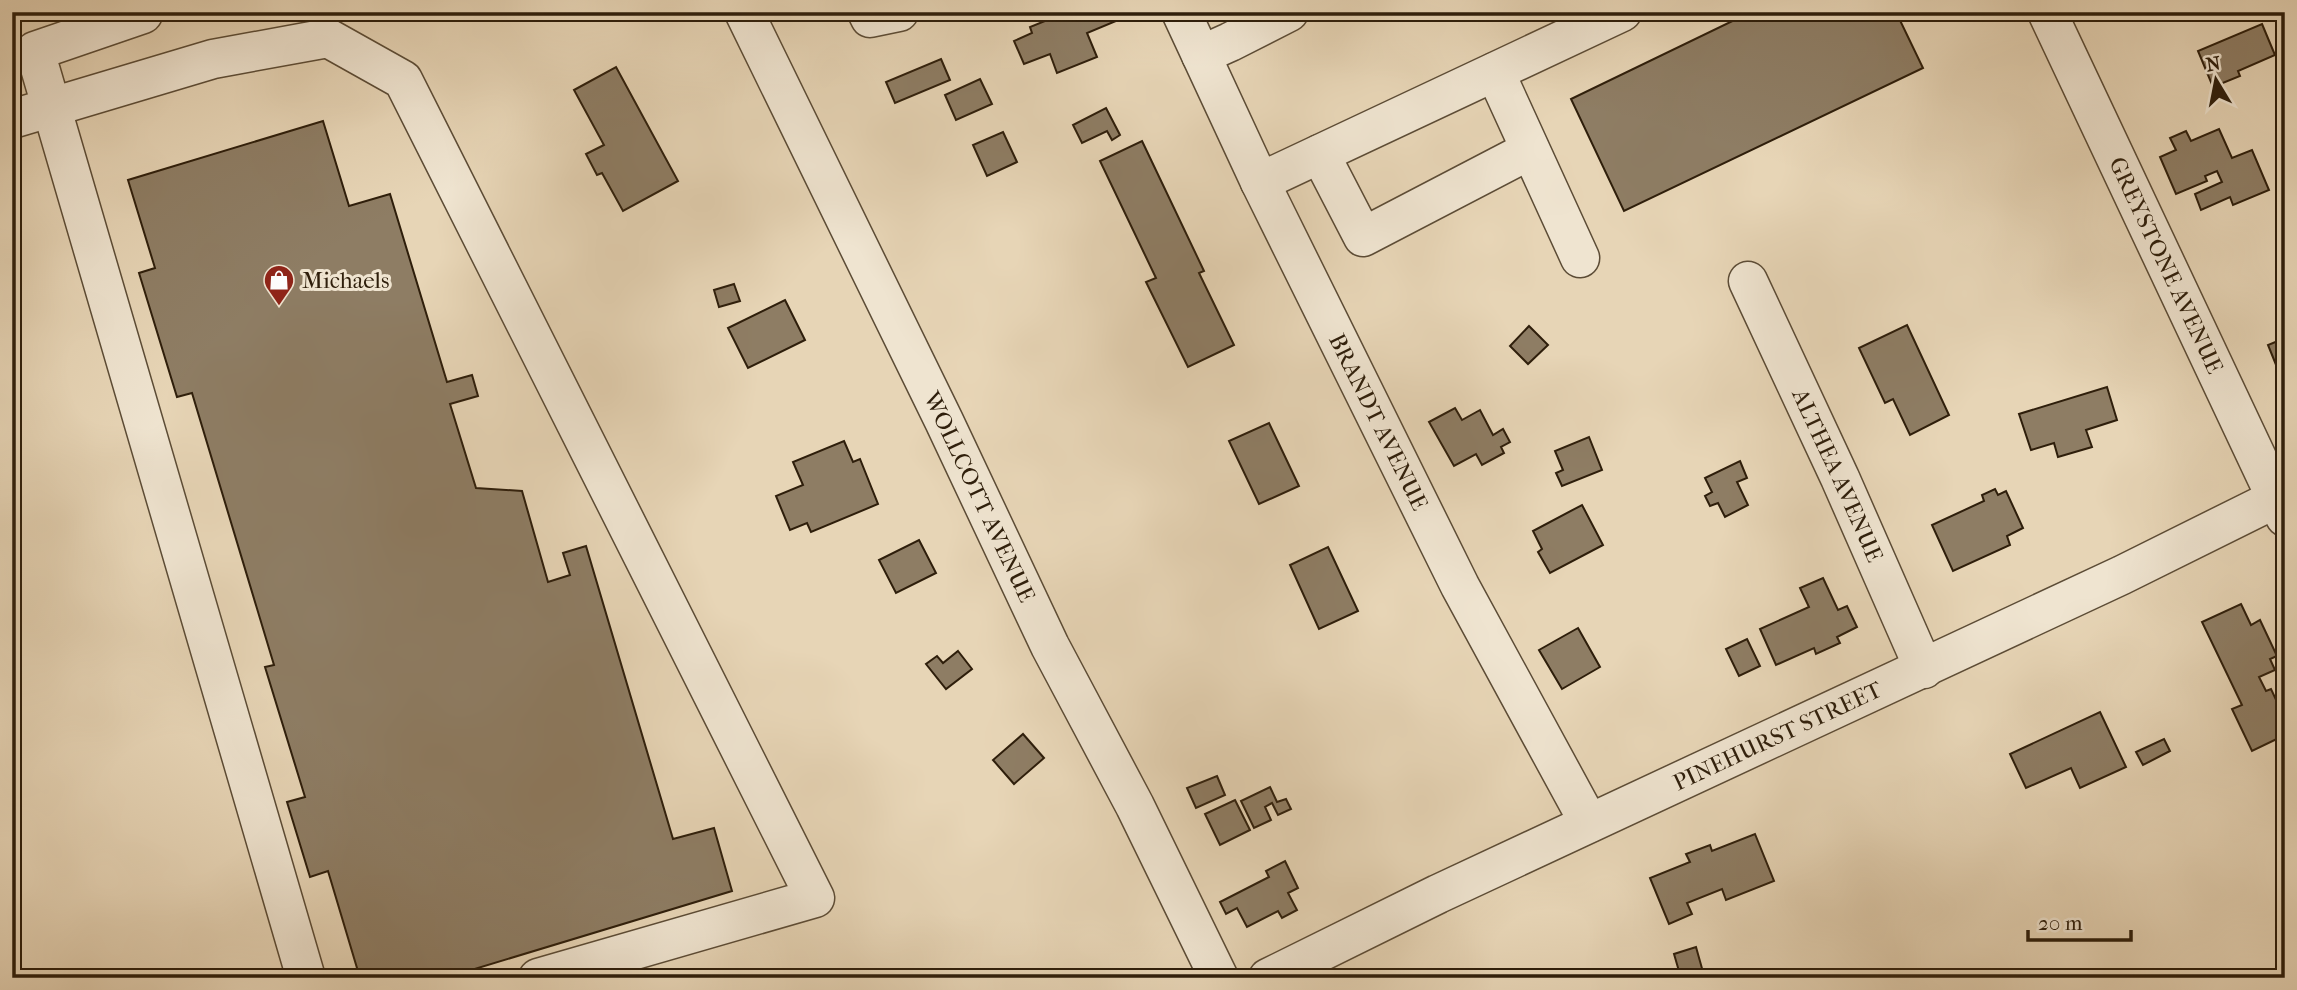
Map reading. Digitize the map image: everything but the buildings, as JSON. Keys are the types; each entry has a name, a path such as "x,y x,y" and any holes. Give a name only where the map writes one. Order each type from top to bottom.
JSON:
{"street":[{"name":"WOLLCOTT AVENUE","path":"744,12 944,421 1050,646 1135,806 1219,978"},
{"path":"867,12 870,18 899,12"},
{"name":"BRANDT AVENUE","path":"1181,12 1260,182 1460,586 1589,823"},
{"path":"1201,55 1289,12"},
{"path":"1260,182 1622,12"},
{"name":"GREYSTONE AVENUE","path":"2047,12 2282,503"},
{"path":"143,14 35,51 306,978"},
{"path":"12,119 213,59 328,38 403,79 815,898 538,978"},
{"path":"1495,72 1580,258"},
{"path":"1320,154 1363,237 1530,150"},
{"name":"ALTHEA AVENUE","path":"1748,281 1840,478 1924,669"},
{"name":"PINEHURST STREET","path":"1268,978 1589,823 2282,503"}],"place":[{"name":"Michaels","path":"279,307"}]}
